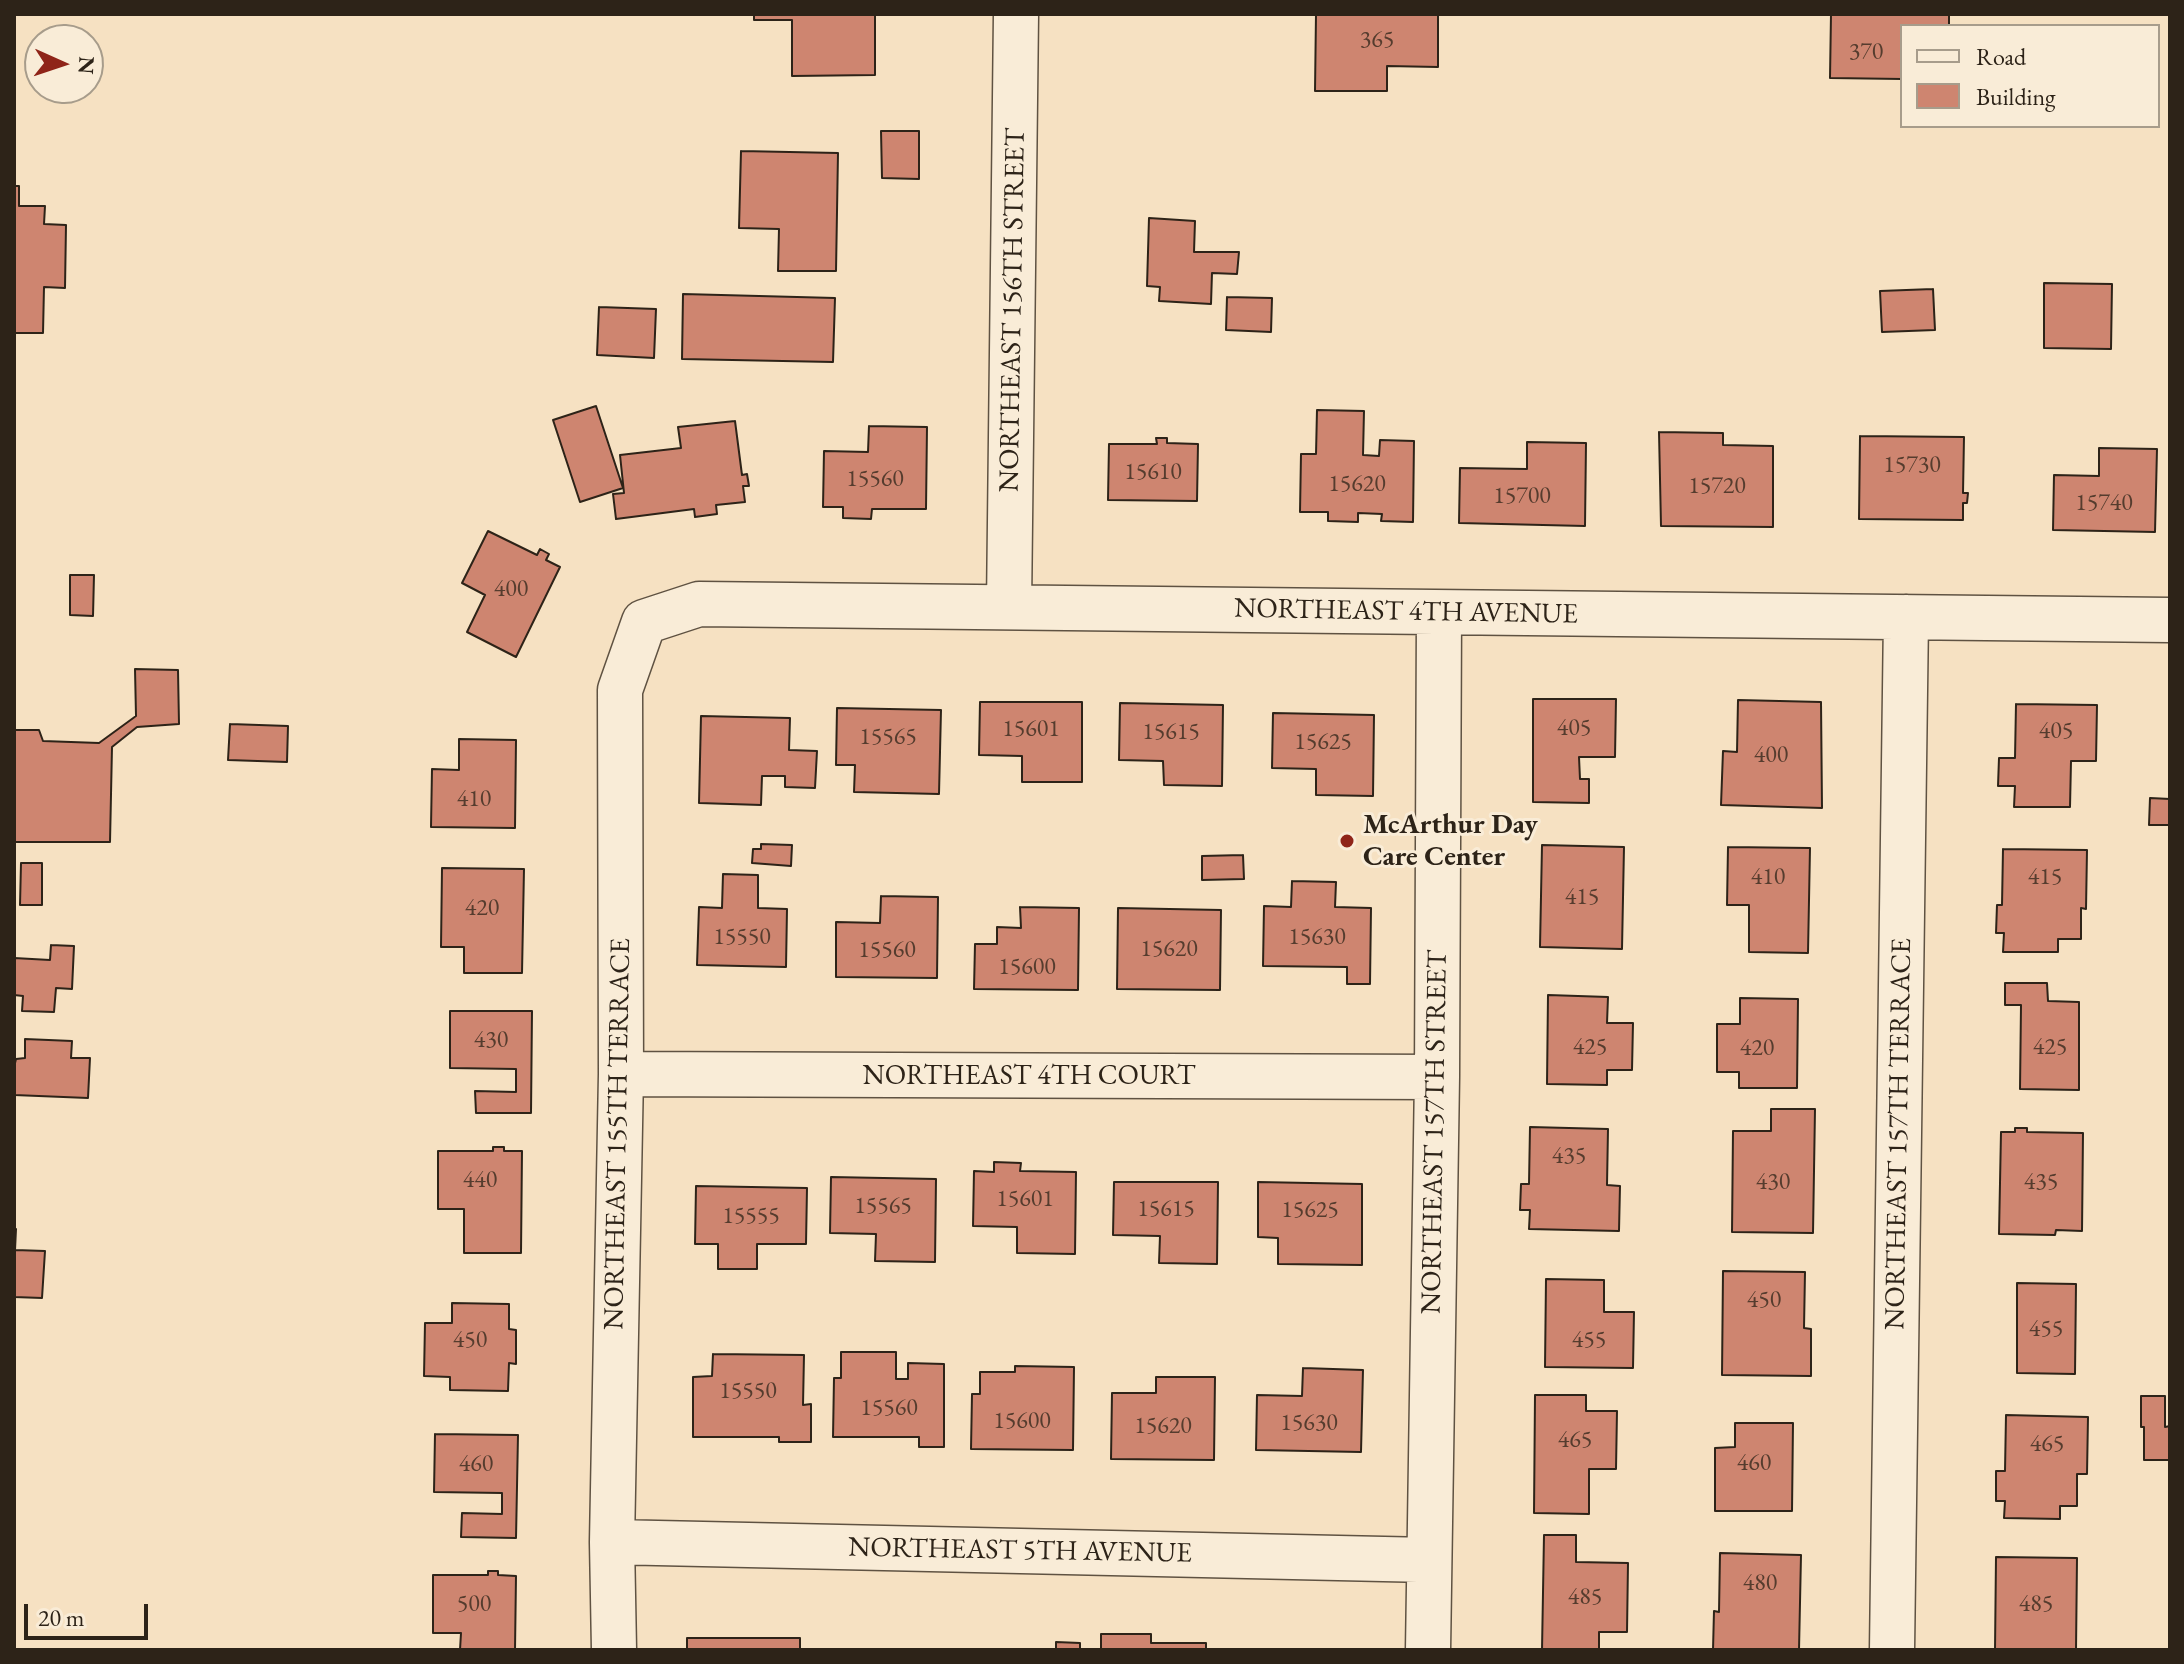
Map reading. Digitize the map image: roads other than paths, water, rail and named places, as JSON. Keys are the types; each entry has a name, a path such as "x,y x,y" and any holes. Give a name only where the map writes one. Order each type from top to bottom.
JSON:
{"street":[{"name":"NORTHEAST 156TH STREET","path":"1009,606 1016,14"},
{"name":"NORTHEAST 4TH AVENUE","path":"644,622 699,604 2170,620"},
{"name":"NORTHEAST 157TH STREET","path":"1428,1650 1437,1077 1439,613"},
{"name":"NORTHEAST 157TH TERRACE","path":"1892,1650 1906,617"},
{"name":"NORTHEAST 155TH TERRACE","path":"614,1650 612,1542 621,1074 620,690 644,622"},
{"name":"NORTHEAST 4TH COURT","path":"621,1074 1437,1077"},
{"name":"NORTHEAST 5TH AVENUE","path":"612,1542 1429,1560"}],"place":[{"name":"McArthur Day Care Center","path":"1347,841"}]}
